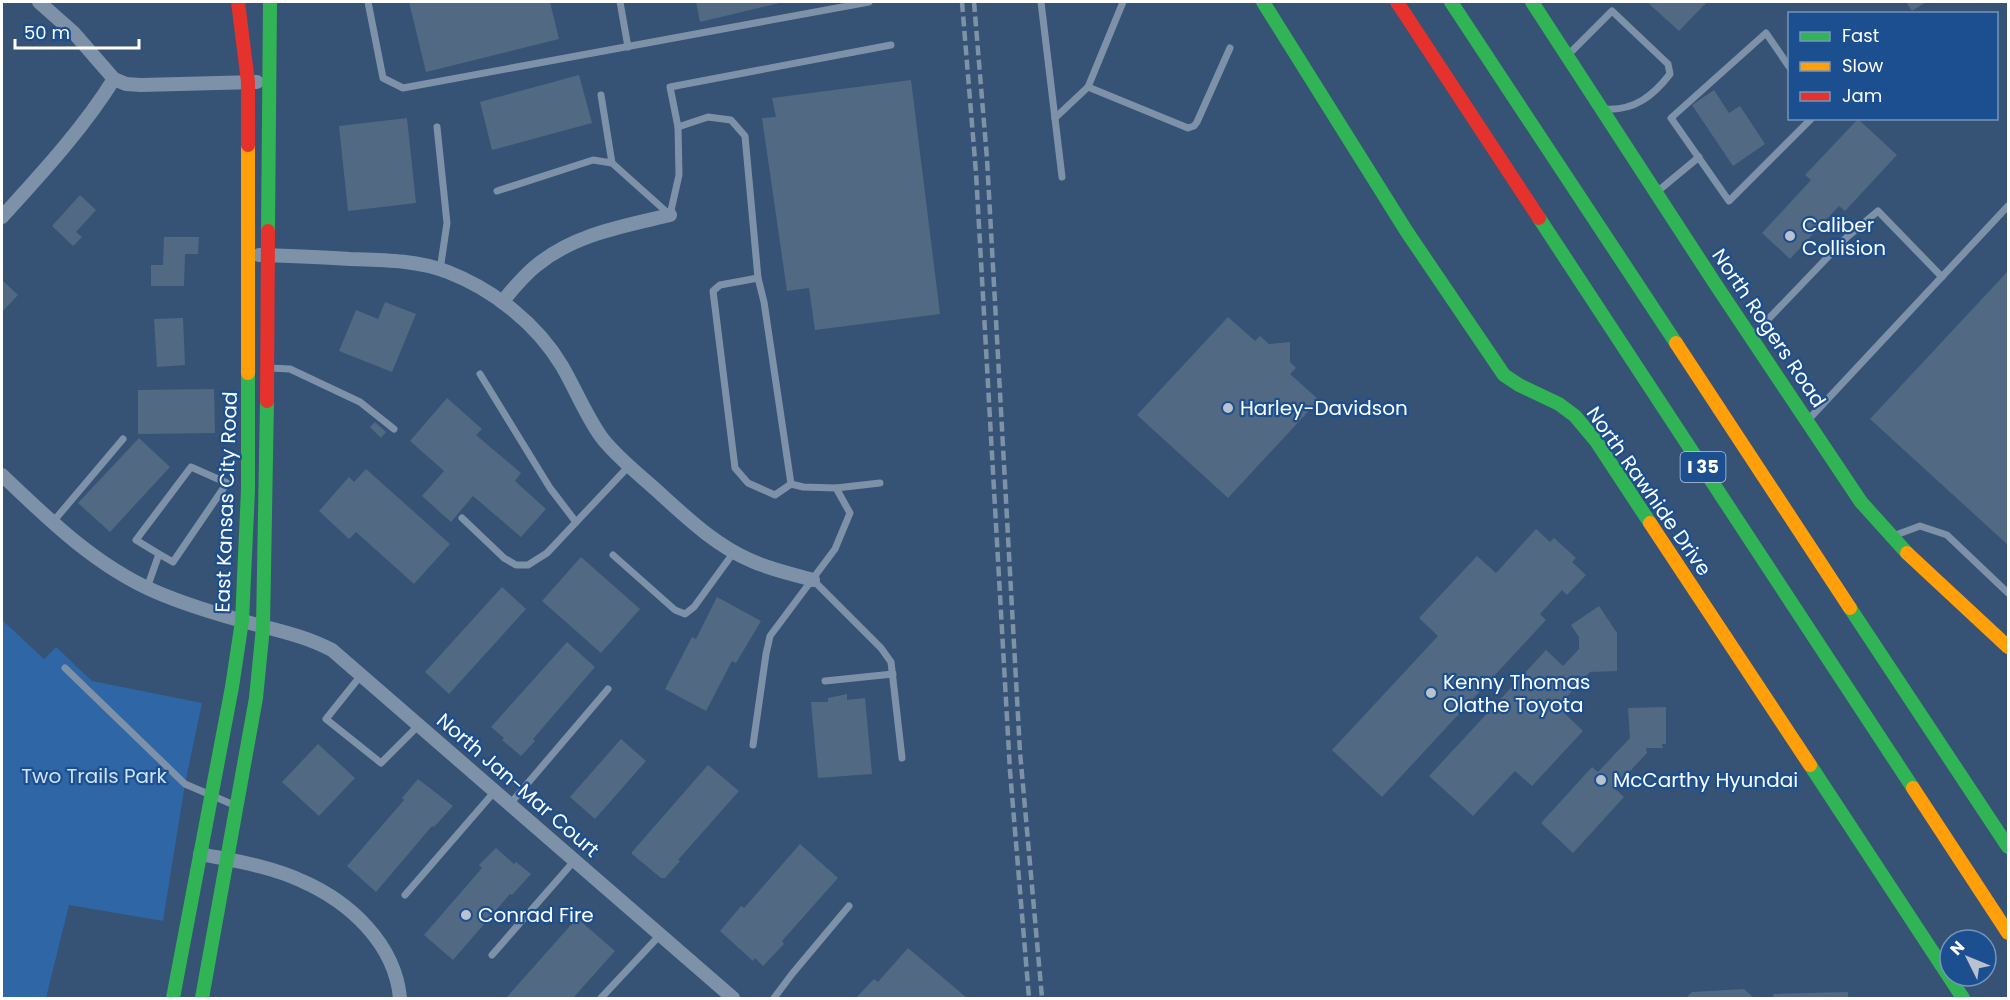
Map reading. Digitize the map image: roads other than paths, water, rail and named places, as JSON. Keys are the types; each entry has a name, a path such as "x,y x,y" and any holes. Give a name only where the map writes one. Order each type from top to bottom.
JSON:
{"main road":[{"name":"East Kansas City Road","path":"173,999 242,621 248,483 248,82 238,2"},
{"name":"East Kansas City Road","path":"202,999 256,698 263,627 266,571 270,2"},
{"name":"North Rawhide Drive","path":"1263,2 1407,232 1504,375 1515,385 1568,409 1596,441 1963,999"},
{"name":"I 35","path":"1396,2 2008,933"},
{"name":"I 35","path":"1451,2 2008,848"},
{"name":"North Rogers Road","path":"1532,2 1861,502 1891,537 2008,647"}],"street":[{"path":"39,2 74,33 114,79 126,84 268,82"},
{"path":"2,217 85,123 114,79"},
{"path":"502,302 536,265 567,246 600,232 670,215"},
{"path":"248,254 383,260 420,264 476,286 502,302 526,322 552,351 588,416 603,438 629,466 688,519 734,552 751,561 813,580"},
{"name":"North Jan-Mar Court","path":"2,475 52,523 104,563 147,588 218,614 318,643 332,650 733,999"},
{"path":"200,854 266,868 302,880 342,905 381,945 396,977 400,999"}],"lane":[{"path":"368,2 383,78 403,88 868,2"},
{"path":"620,2 628,47"},
{"path":"1041,2 1062,177"},
{"path":"1055,118 1088,87 1123,2"},
{"path":"1567,56 1612,11 1668,64 1670,74 1658,90 1640,103 1619,110 1602,109"},
{"path":"1788,65 1766,33 1671,118 1730,201 1810,120"},
{"path":"497,191 592,159 612,163 670,215 679,175 678,127 670,87 891,45"},
{"path":"1088,87 1188,128 1197,122 1230,48"},
{"path":"601,95 612,163"},
{"path":"678,127 708,117 731,120 745,136 758,278 764,302 791,484"},
{"path":"437,127 447,222 440,270"},
{"path":"1656,192 1699,157"},
{"path":"1808,421 2008,206"},
{"path":"1751,337 1847,237 1878,211 1942,277"},
{"path":"758,278 720,285 713,291 735,468 748,483 775,495 791,484 803,487 836,488 880,483"},
{"path":"267,368 290,369 360,402 394,429"},
{"path":"480,374 550,488 576,522"},
{"path":"52,523 123,439"},
{"path":"227,483 173,562 136,540 191,466 227,483 248,483"},
{"path":"462,518 504,558 516,565 528,565 547,553 629,466"},
{"path":"753,745 770,636 835,549 850,513 836,488"},
{"path":"1891,537 1920,526 1947,535 2008,593"},
{"path":"613,555 675,610 685,614 694,607 734,552"},
{"path":"147,588 159,554"},
{"path":"813,580 881,648 891,662 902,758"},
{"path":"65,668 185,784 236,806"},
{"path":"362,674 326,718 381,763 419,725"},
{"path":"825,681 893,674"},
{"path":"510,804 608,689"},
{"path":"405,895 495,791"},
{"path":"492,955 575,860"},
{"path":"774,999 849,906"},
{"path":"601,999 660,935"}],"railway":[{"path":"962,2 976,173 1010,771 1029,998"},
{"path":"974,2 987,159 1020,752 1042,998"}],"place":[{"name":"Caliber Collision","path":"1790,236"},
{"name":"Harley-Davidson","path":"1228,408"},
{"name":"Kenny Thomas Olathe Toyota","path":"1431,693"},
{"name":"McCarthy Hyundai","path":"1601,780"},
{"name":"Conrad Fire","path":"466,915"}],"park label":[{"name":"Two Trails Park","path":"94,776"}]}
